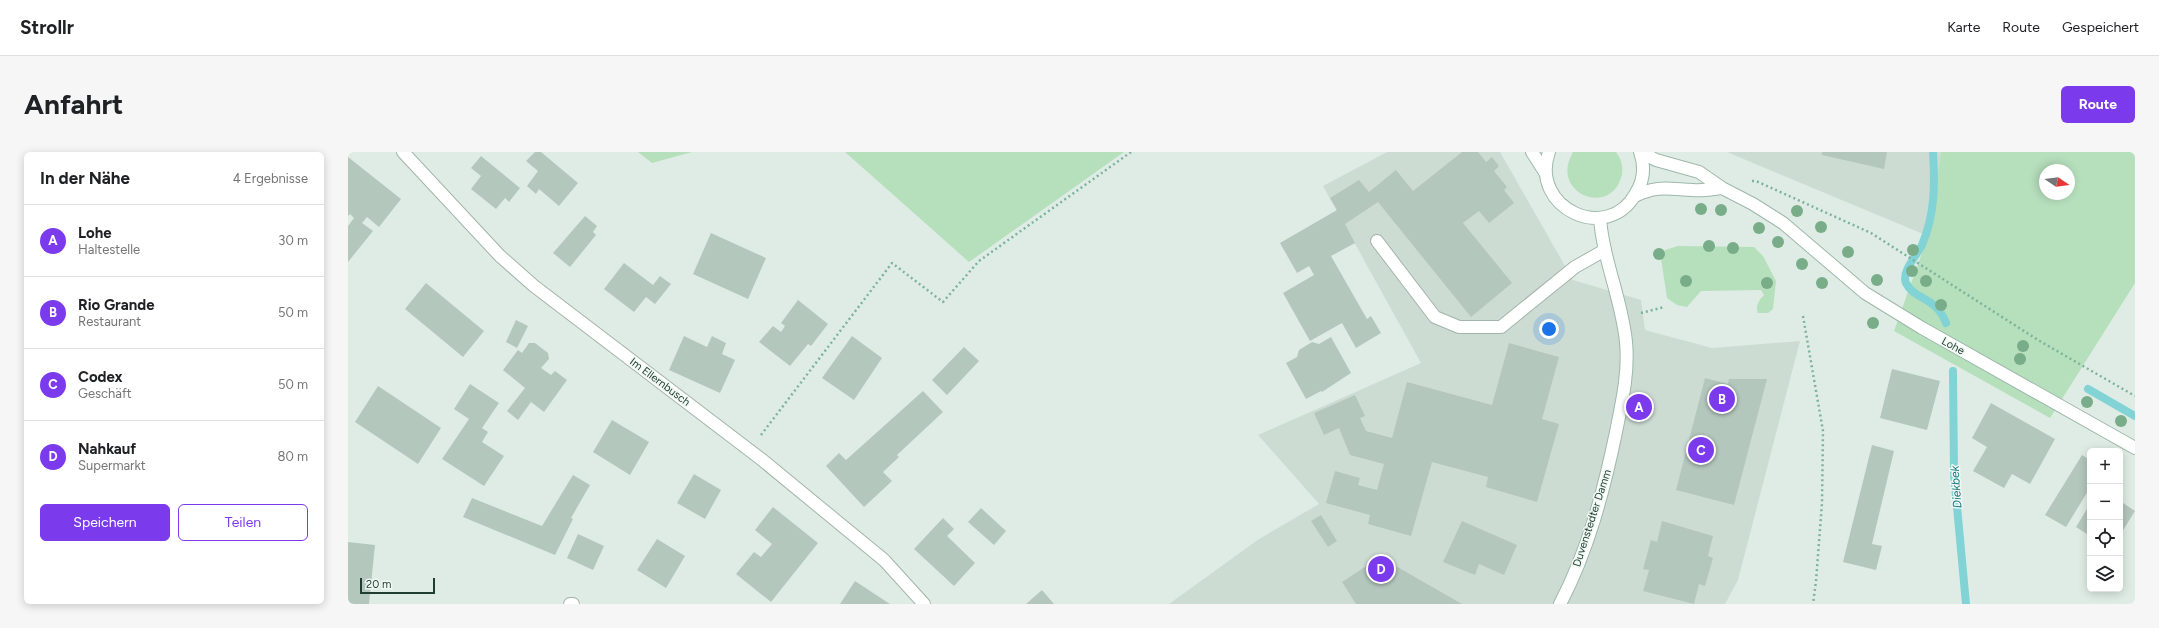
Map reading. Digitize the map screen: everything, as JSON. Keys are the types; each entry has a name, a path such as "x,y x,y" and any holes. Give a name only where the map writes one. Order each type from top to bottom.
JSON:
{"street":[{"name":"Im Ellernbusch","path":"403,152 500,256 534,286 749,450 884,560 924,604"},
{"path":"1532,152 1546,175 1551,190 1564,208 1584,217 1600,218 1620,211 1635,196 1647,190 1661,187 1695,191 1722,188"},
{"path":"1546,175 1549,152"},
{"path":"1635,196 1639,188 1643,171 1640,152"},
{"name":"Lohe","path":"1640,152 1656,160 1699,172 1722,188 1753,204 1783,223 1865,293 1922,328 2135,448"},
{"name":"Duvenstedter Damm","path":"1560,604 1572,578 1603,491 1622,402 1627,362 1622,318 1605,250 1600,218"},
{"path":"1377,241 1435,317 1459,327 1500,327 1575,267 1605,250"}],"path":[{"path":"749,450 892,263 944,302 979,261 1131,152"},
{"path":"1722,188 1756,180 1871,233 2038,340 2135,396"},
{"path":"1622,318 1664,307"},
{"path":"1803,316 1823,431 1822,504 1816,581 1812,604"}],"shaded area":[{"path":"1387,152 1500,152 1573,280 1641,300 1645,330 1712,348 1800,341 1738,580 1725,604 1169,604 1259,539 1319,504 1258,435 1421,363 1323,186"},
{"path":"1727,152 1941,152 1928,236 1741,158"}],"green space":[{"path":"638,152 692,152 652,163"},
{"path":"845,152 1124,152 969,262"},
{"path":"1573,152 1616,152 1621,161 1622,171 1621,178 1615,190 1605,196 1594,198 1584,195 1574,189 1569,179 1568,166"},
{"path":"1941,152 2135,152 2135,283 2050,418 1894,331 1928,236"},
{"path":"1678,246 1754,247 1763,256 1776,281 1773,309 1768,313 1758,313 1758,303 1764,295 1761,290 1701,291 1687,307 1677,305 1667,298 1661,258 1665,250"}],"building":[{"path":"535,152 541,152 578,183 559,206 539,189 536,194 527,186 538,171 526,161"},
{"path":"1462,152 1478,152 1486,162 1492,157 1499,166 1494,171 1507,187 1504,190 1514,203 1489,223 1479,211 1463,223 1512,283 1471,317 1378,202 1345,224 1355,243 1331,256 1367,319 1371,316 1381,333 1356,348 1342,323 1310,341 1283,293 1314,275 1309,266 1297,273 1280,243 1337,210 1330,198 1359,180 1369,192 1396,170 1413,191"},
{"path":"1822,152 1887,152 1884,169 1822,155"},
{"path":"481,156 520,188 509,202 505,198 496,209 471,189 481,176 471,168"},
{"path":"348,157 401,199 379,227 367,217 362,223 373,231 348,262 348,226 354,218 350,214 348,216"},
{"path":"585,216 597,226 593,232 596,235 570,267 553,253"},
{"path":"711,233 766,258 748,299 693,274"},
{"path":"624,263 653,285 660,276 671,284 655,304 646,297 634,312 604,289"},
{"path":"426,283 484,331 463,357 405,309"},
{"path":"798,300 828,324 811,346 808,344 790,366 759,342 773,326 781,332 785,326 781,323"},
{"path":"516,320 528,326 517,348 506,342"},
{"path":"684,336 707,347 712,336 726,343 722,354 735,360 720,393 669,370"},
{"path":"852,336 882,358 854,400 822,378"},
{"path":"1331,337 1351,373 1322,392 1321,391 1306,399 1286,363 1297,357 1299,350 1312,342 1319,344"},
{"path":"529,343 535,343 548,353 549,359 541,368 551,375 555,371 567,380 544,412 531,402 518,420 507,411 525,388 503,370 518,350 522,353"},
{"path":"1509,343 1559,357 1542,419 1559,424 1537,502 1486,487 1488,477 1432,462 1411,536 1368,524 1370,515 1326,503 1335,471 1360,478 1358,485 1377,490 1384,464 1350,455 1339,428 1324,435 1314,413 1355,395 1365,416 1360,418 1366,431 1392,438 1407,382 1492,405"},
{"path":"964,347 979,361 947,395 932,380"},
{"path":"1892,369 1940,381 1927,430 1880,418"},
{"path":"1705,378 1728,384 1729,379 1767,379 1734,505 1676,490"},
{"path":"470,384 499,403 482,428 488,432 482,442 504,456 484,486 442,459 469,419 454,409"},
{"path":"378,386 441,428 418,464 355,422"},
{"path":"923,391 943,412 897,455 899,457 883,472 892,481 864,507 826,466 839,453 846,460"},
{"path":"1991,403 2055,439 2030,484 2012,474 2004,488 1973,471 1987,447 1972,438"},
{"path":"612,420 649,442 630,475 593,452"},
{"path":"1872,445 1894,451 1872,544 1882,546 1876,570 1843,562"},
{"path":"2082,455 2087,458 2087,493 2066,527 2045,515"},
{"path":"694,474 721,490 705,519 677,503"},
{"path":"573,475 590,485 571,518 573,519 555,555 463,517 472,498 542,526"},
{"path":"2123,503 2135,511 2123,530"},
{"path":"773,507 818,543 771,602 736,574 754,552 761,557 772,544 755,530"},
{"path":"981,508 1006,531 994,545 968,522"},
{"path":"2087,509 2087,534 2076,527"},
{"path":"1321,515 1337,541 1328,547 1311,521"},
{"path":"943,518 954,529 947,536 975,563 954,586 914,549"},
{"path":"1462,521 1517,545 1504,575 1479,564 1475,575 1443,562"},
{"path":"1662,521 1713,536 1708,556 1713,558 1705,586 1699,584 1694,604 1643,591 1649,570 1643,569 1651,540 1657,542"},
{"path":"578,534 604,546 593,570 567,558"},
{"path":"657,539 685,556 666,588 637,570"},
{"path":"348,542 375,545 369,604 348,604"},
{"path":"1380,557 1462,604 1356,604 1342,582"},
{"path":"855,581 890,604 840,604"},
{"path":"1042,590 1054,604 1026,604"}],"waterway":[{"path":"1933,152 1934,188 1932,211 1922,245 1910,264 1905,279 1906,283 1914,293 1937,308 1942,314 1946,323"},
{"name":"Diekbek","path":"1953,371 1954,474 1966,604"},
{"path":"2088,389 2135,416"}],"place":[{"name":"Rio Grande","path":"1722,399"},
{"name":"Lohe","path":"1639,407"},
{"name":"Codex","path":"1701,450"},
{"name":"Nahkauf","path":"1381,569"}]}
